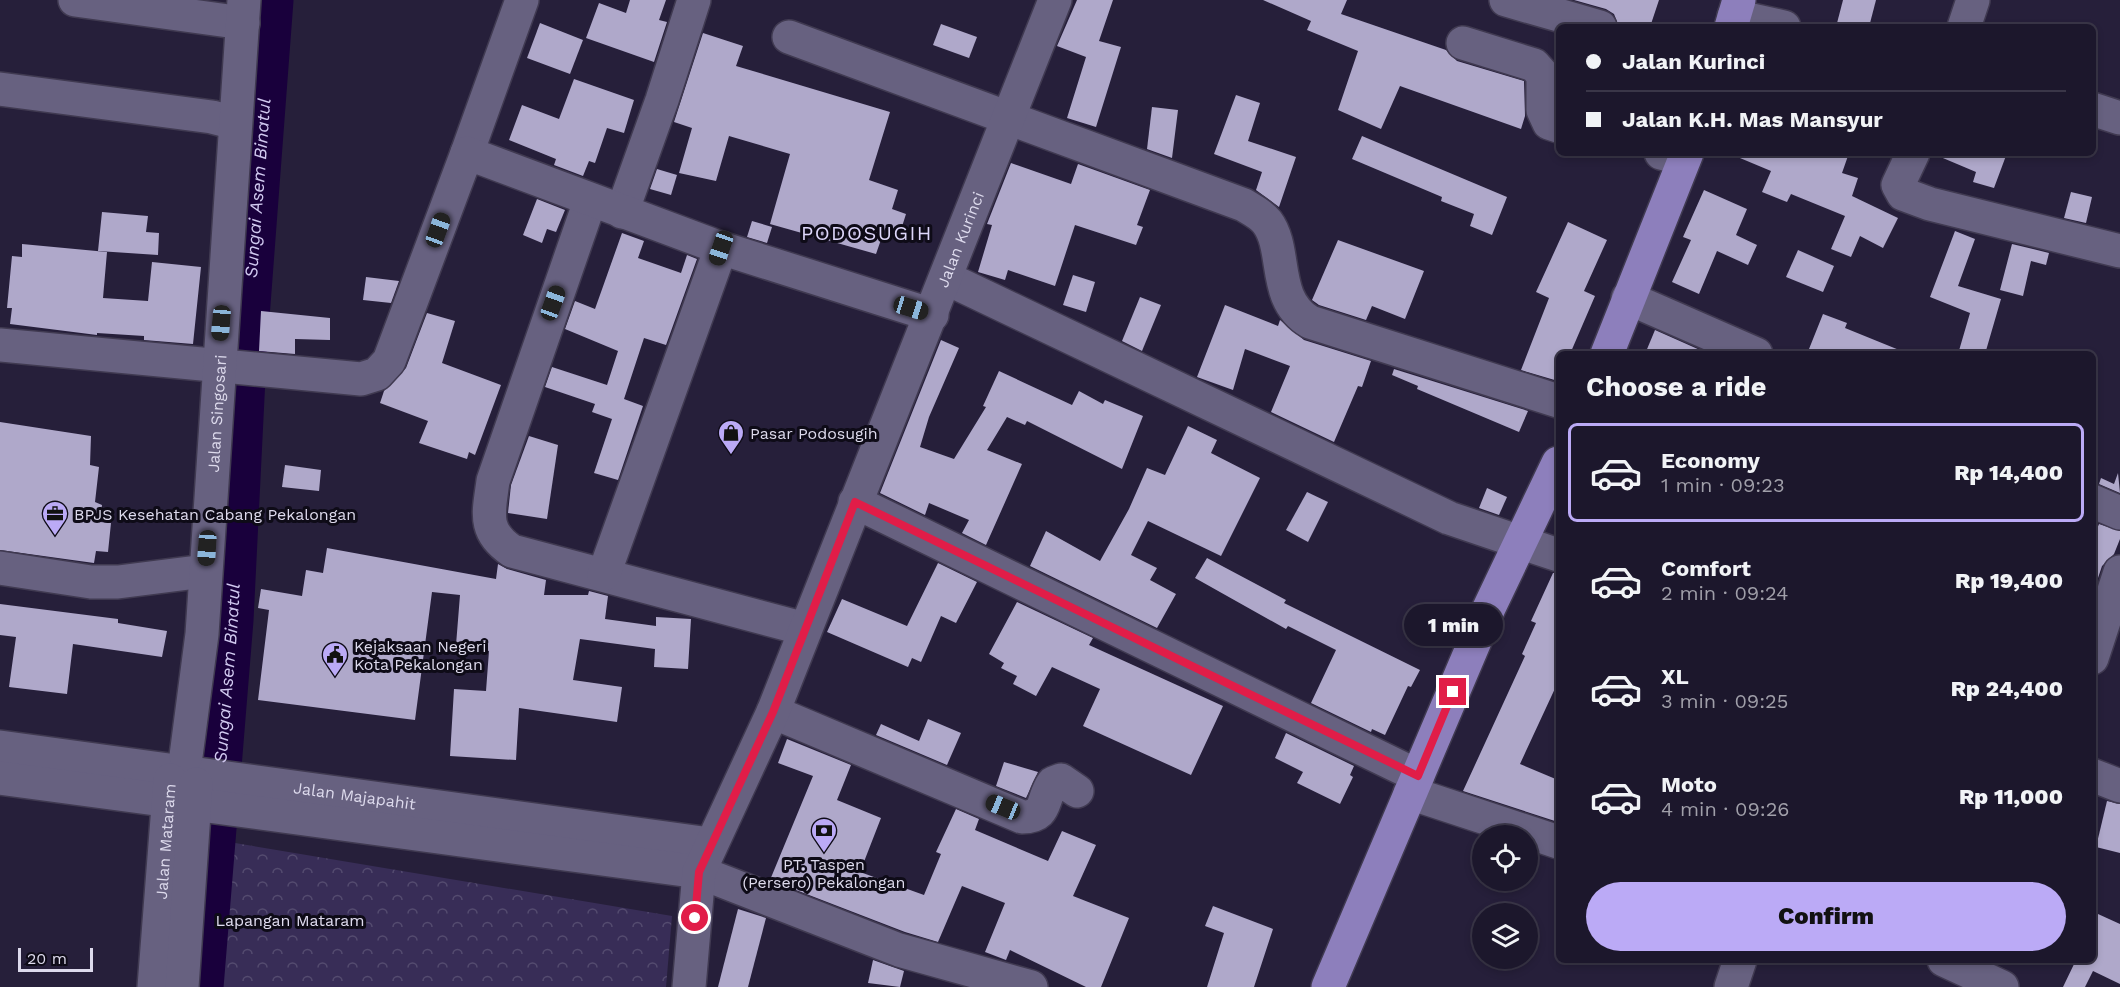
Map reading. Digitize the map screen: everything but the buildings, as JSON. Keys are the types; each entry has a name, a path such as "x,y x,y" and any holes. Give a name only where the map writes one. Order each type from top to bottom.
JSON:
{"highway":[{"path":"1608,351 1677,156"},
{"path":"1328,987 1489,608 1522,544 1556,468"}],"street":[{"path":"75,0 243,12"},
{"path":"0,345 361,380 377,375 389,361 522,0"},
{"path":"622,212 662,100 694,0"},
{"name":"Jalan Kurinci","path":"689,987 704,858 773,712 1055,0"},
{"path":"1506,0 1590,24"},
{"path":"1965,24 1973,0"},
{"name":"Jalan Singosari","path":"189,784 222,368 243,12"},
{"path":"1735,14 1773,24"},
{"path":"789,37 1244,205 1261,215 1269,224 1292,305 1298,315 1310,322 1556,400"},
{"path":"1463,43 1534,65 1543,75 1543,110 1549,123 1556,125"},
{"path":"0,89 212,117 235,123"},
{"path":"2096,110 2120,118"},
{"path":"467,153 590,201 721,248 932,315"},
{"path":"1911,156 1898,185 1903,194 1930,204 2120,251"},
{"path":"590,201 493,481 489,514 490,527 498,542 512,551 805,629"},
{"path":"604,574 721,248"},
{"path":"946,278 1449,518 1556,554"},
{"path":"1628,298 1749,351"},
{"path":"855,502 1414,784 1556,841"},
{"path":"2096,503 2120,513"},
{"path":"0,568 91,582 118,582 205,571"},
{"path":"2096,646 2120,572"},
{"path":"773,712 1022,817 1033,817 1041,812 1053,783 1061,780 1077,791"},
{"name":"Jalan Majapahit","path":"0,747 189,784 244,812 704,858"},
{"path":"2096,777 2120,786"},
{"name":"Jalan Majapahit","path":"0,778 189,784 248,778 704,858"},
{"path":"182,987 189,784"},
{"name":"Jalan Mataram","path":"154,987 166,843 189,784"},
{"path":"704,858 899,950 1031,987"},
{"path":"1731,987 1739,963"},
{"path":"1950,963 2002,987"}],"green space":[{"name":"Lapangan Mataram","path":"229,842 672,916 666,987 217,987"}],"waterway":[{"name":"Sungai Asem Binatul","path":"201,987 231,620 244,357 271,0"}],"place":[{"name":"Pasar Podosugih","path":"731,456"},
{"name":"BPJS Kesehatan Cabang Pekalongan","path":"55,537"},
{"name":"Kejaksaan Negeri Kota Pekalongan","path":"335,678"},
{"name":"PT. Taspen (Persero) Pekalongan","path":"824,854"}],"district":[{"name":"PODOSUGIH","path":"867,233"}],"route":[{"path":"695,918 699,872 773,712 855,502 1418,776 1453,692"}]}
